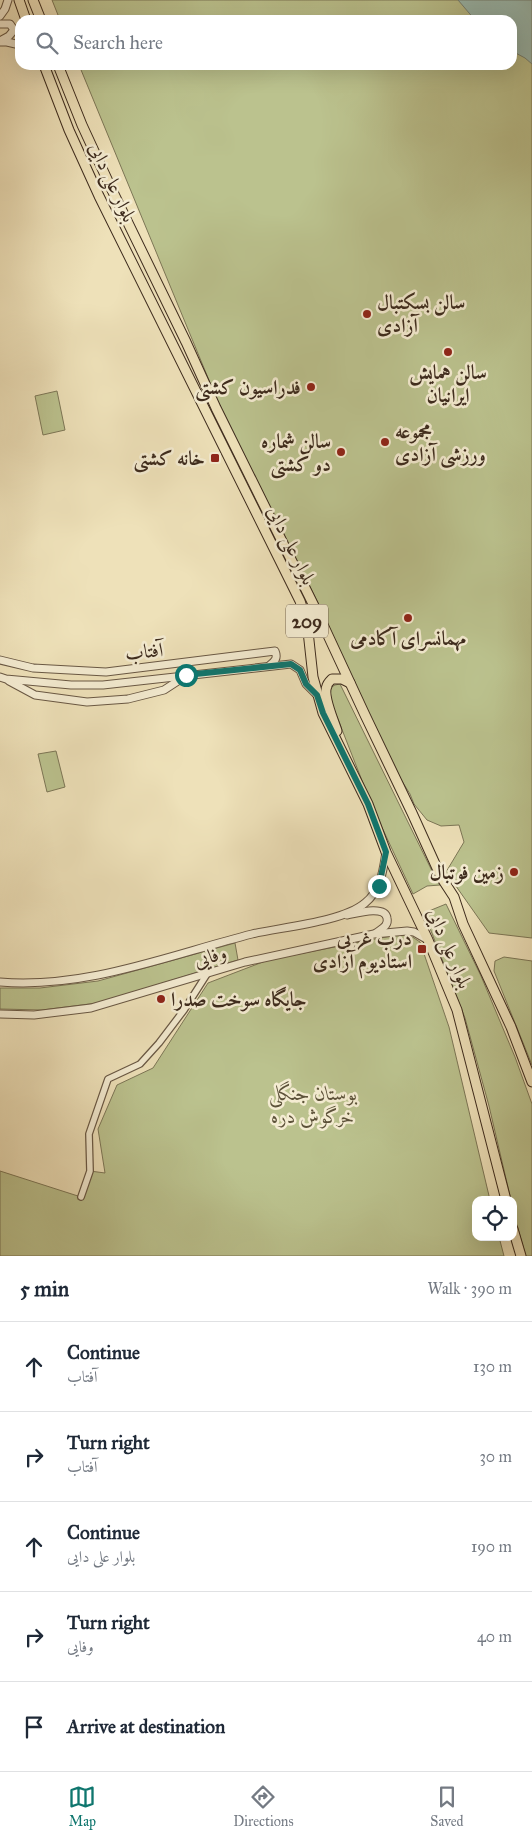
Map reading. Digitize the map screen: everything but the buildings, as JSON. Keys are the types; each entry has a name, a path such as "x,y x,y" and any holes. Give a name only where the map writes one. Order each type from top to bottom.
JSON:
{"main road":[{"path":"19,0 24,15"},
{"path":"33,0 39,15"},
{"name":"بلوار علی دایی","path":"46,70 69,130 103,205 300,601 307,622 313,677 323,713 368,804 386,852 428,940 457,1010 505,1196"},
{"name":"بلوار علی دایی","path":"60,70 82,125 116,199 216,408 319,616 441,877 454,897 464,924 511,1027 532,1082"},
{"path":"346,760 325,691 332,679 342,679 350,683"},
{"path":"517,1241 521,1256"}],"street":[{"path":"0,16 6,9 8,0"},
{"path":"0,24 10,24 14,30 0,42"},
{"path":"0,42 15,44"},
{"name":"آفتاب","path":"0,660 33,668 106,672 275,651 277,655 275,661 270,666"},
{"name":"آفتاب","path":"2,678 71,685 103,685 291,664 300,670 306,684 317,695"},
{"path":"2,678 35,695 87,702 128,699 164,690 186,675"},
{"name":"وفایی","path":"0,982 51,982 108,974 254,934 338,917 364,904 375,893 381,878 386,852"},
{"path":"338,917 374,910 382,911 388,920 386,925 374,934"},
{"name":"وفایی","path":"0,1014 34,1015 91,1008 268,956 374,934 407,930 428,940"},
{"path":"81,1197 90,1171 89,1134 108,1078 140,1064 160,1043 207,974"}],"green space":[{"name":"مجموعه ورزشی آزادی","path":"52,0 532,0 532,938 489,933 446,872 464,842 459,825 441,826 427,820 414,804 390,762 321,609 218,402 81,70 517,70 517,15 58,15"},
{"path":"57,391 65,430 43,435 35,396"},
{"path":"340,684 440,885 427,886 413,894 372,806 330,699 330,688"},
{"path":"56,751 65,787 47,792 38,754"},
{"path":"446,904 481,976 515,1057 532,1104 532,1256 526,1256 517,1225 517,1196 510,1196 489,1106 465,1018 424,913"},
{"name":"بوستان جنگلی خرگوش دره","path":"396,935 411,936 420,942 449,1027 489,1196 472,1196 472,1241 500,1241 504,1256 0,1256 0,1171 81,1197 90,1171 105,1173 98,1129 117,1085 153,1068 208,983 268,960"},
{"path":"235,943 238,960 97,1003 42,1010 0,1009 0,988 40,988 98,981"},
{"path":"504,957 532,961 532,1065 494,971 495,961"}],"water":[{"path":"458,0 532,0 532,64 517,54 517,15 471,15"}],"place":[{"name":"سالن بسکتبال آزادی","path":"367,314"},
{"name":"سالن همایش ایرانیان","path":"448,352"},
{"name":"فدراسیون کشتی","path":"311,387"},
{"name":"مجموعه ورزشی آزادی","path":"385,442"},
{"name":"سالن شماره دو کشتی","path":"341,452"},
{"name":"خانه کشتی","path":"215,458"},
{"name":"مهمانسرای آکادمی","path":"408,618"},
{"name":"زمین فوتبال","path":"514,872"},
{"name":"درب غربی استادیوم آزادی","path":"422,949"},
{"name":"جایگاه سوخت صدرا","path":"161,999"}],"route":[{"path":"186,675 291,664 300,670 306,684 317,695 323,713 368,804 386,852 379,886"}]}
